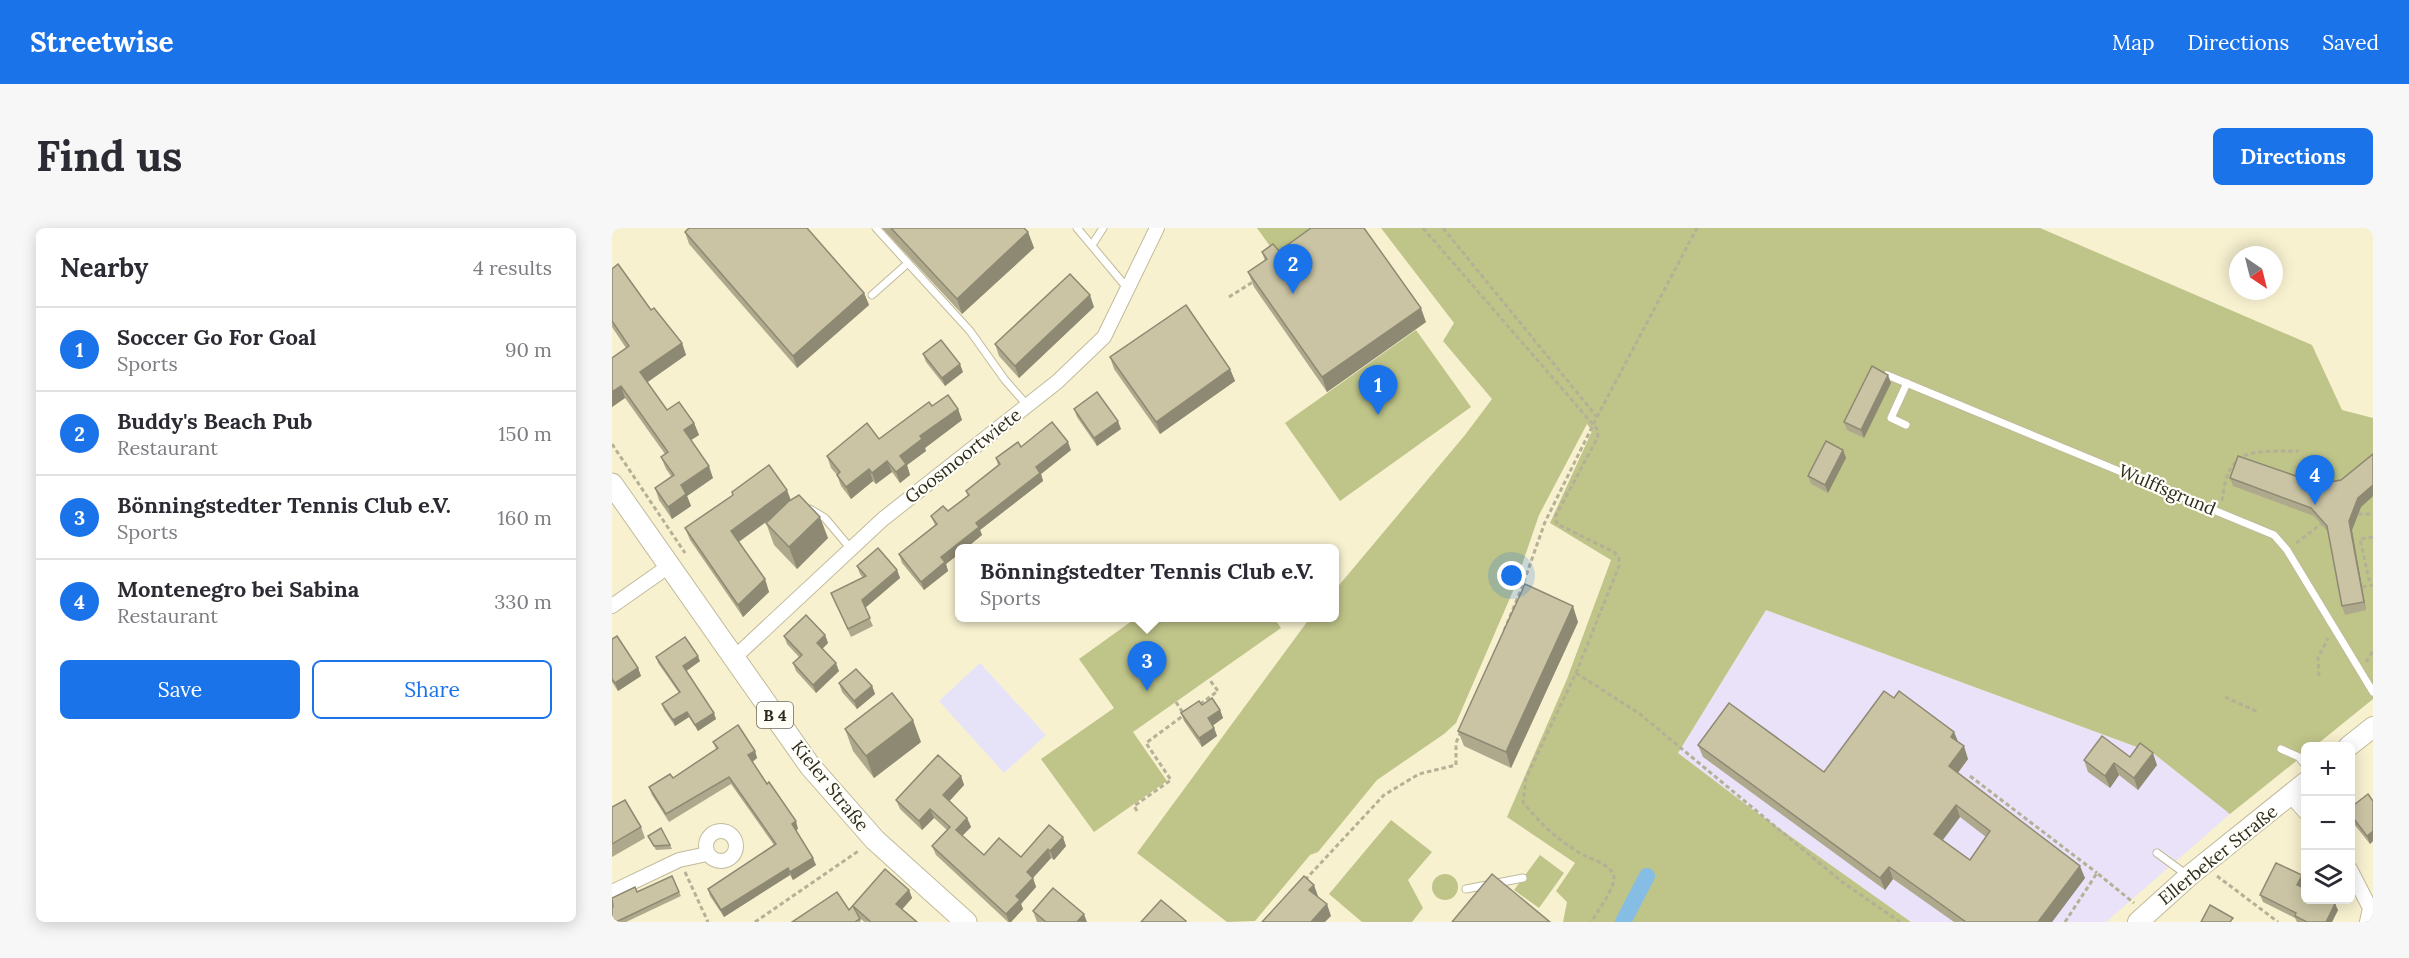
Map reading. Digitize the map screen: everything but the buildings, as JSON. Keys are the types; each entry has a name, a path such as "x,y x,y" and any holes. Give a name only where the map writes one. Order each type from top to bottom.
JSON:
{"main road":[{"name":"Kieler Straße","path":"612,484 679,562 734,658 810,766 851,815 912,875 966,922"},
{"path":"2355,742 2373,727"},
{"name":"Ellerbeker Straße","path":"2136,913 2189,876 2298,789"}],"street":[{"name":"Goosmoortwiete","path":"734,658 883,519 1057,382 1104,337 1157,228"},
{"path":"612,606 679,562"},
{"path":"612,892 679,860 707,854"},
{"path":"2355,879 2370,908 2367,922"}],"lane":[{"path":"876,228 970,331 1005,380 1027,405"},
{"path":"1077,228 1128,289"},
{"path":"1092,245 1103,228"},
{"path":"872,295 909,263"},
{"name":"Wulffsgrund","path":"1887,375 2274,535 2287,550 2373,692"},
{"path":"1906,425 1891,418 1907,382"},
{"path":"798,514 810,509 825,518 851,549"},
{"path":"2281,748 2301,760"},
{"path":"2157,853 2189,876"},
{"path":"1466,889 1523,878"}],"path":[{"path":"1423,228 1595,424 1598,437 1556,517 1557,524 1614,552 1619,558 1619,566 1576,673 1526,778 1523,802 1550,832 1610,869 1614,876 1612,886 1591,922"},
{"path":"1443,228 1597,417"},
{"path":"1500,639 1522,587 1545,522 1597,417 1697,228"},
{"path":"1229,297 1262,276"},
{"path":"612,444 679,562"},
{"path":"2225,514 2222,501 2225,478 2232,464 2246,454 2299,451"},
{"path":"2358,514 2373,514"},
{"path":"2287,550 2321,524"},
{"path":"2373,537 2360,539 2369,580 2373,580"},
{"path":"2362,587 2373,585"},
{"path":"2319,676 2318,658 2334,627"},
{"path":"1576,673 1640,714 1842,882 1900,922"},
{"path":"1193,709 1218,691 1209,679"},
{"path":"2225,697 2258,712"},
{"path":"1137,811 1134,806 1171,780 1146,743 1184,715 1176,702"},
{"path":"1298,888 1384,795 1419,774 1456,765 1456,743 1465,722"},
{"path":"1970,776 2097,873 2136,913"},
{"path":"755,922 851,856"},
{"path":"679,860 708,922"},
{"path":"2065,922 2097,873"},
{"path":"2214,873 2278,922"}],"shaded area":[{"path":"1766,610 2153,753 2230,814 2106,922 1911,922 1752,809 1678,753"},
{"path":"980,663 1046,735 1004,773 939,701"}],"green space":[{"path":"1257,228 1337,228 1284,266"},
{"path":"1381,228 2040,228 2312,345 2342,410 2373,418 2373,699 2320,742 2301,742 2301,757 2230,814 2153,753 1766,610 1678,753 1752,809 1911,922 1563,922 1567,902 1556,891 1575,863 1507,817 1567,679 1611,560 1550,523 1592,431 1587,424 1539,515 1513,591 1456,723 1444,734 1377,780 1318,852 1310,855 1255,921 1227,922 1137,853 1307,622 1339,622 1339,585 1465,435 1492,399 1443,341 1454,323"},
{"path":"1416,330 1471,407 1340,501 1285,423"},
{"path":"1130,622 1277,622 1281,628 1133,732 1167,781 1094,832 1041,759 1114,708 1079,659"},
{"path":"1391,820 1432,852 1408,880 1423,908 1412,922 1362,922 1329,894"},
{"path":"1540,855 1564,873 1539,908 1514,890"},
{"path":"1445,874 1454,878 1458,887 1454,896 1445,900 1436,896 1432,887 1436,878"}],"waterway":[{"path":"1623,922 1647,876"}],"place":[{"name":"Buddy's Beach Pub","path":"1293,294"},
{"name":"Soccer Go For Goal","path":"1378,415"},
{"name":"Montenegro bei Sabina","path":"2315,505"},
{"name":"Bönningstedter Tennis Club e.V.","path":"1147,691"}]}
